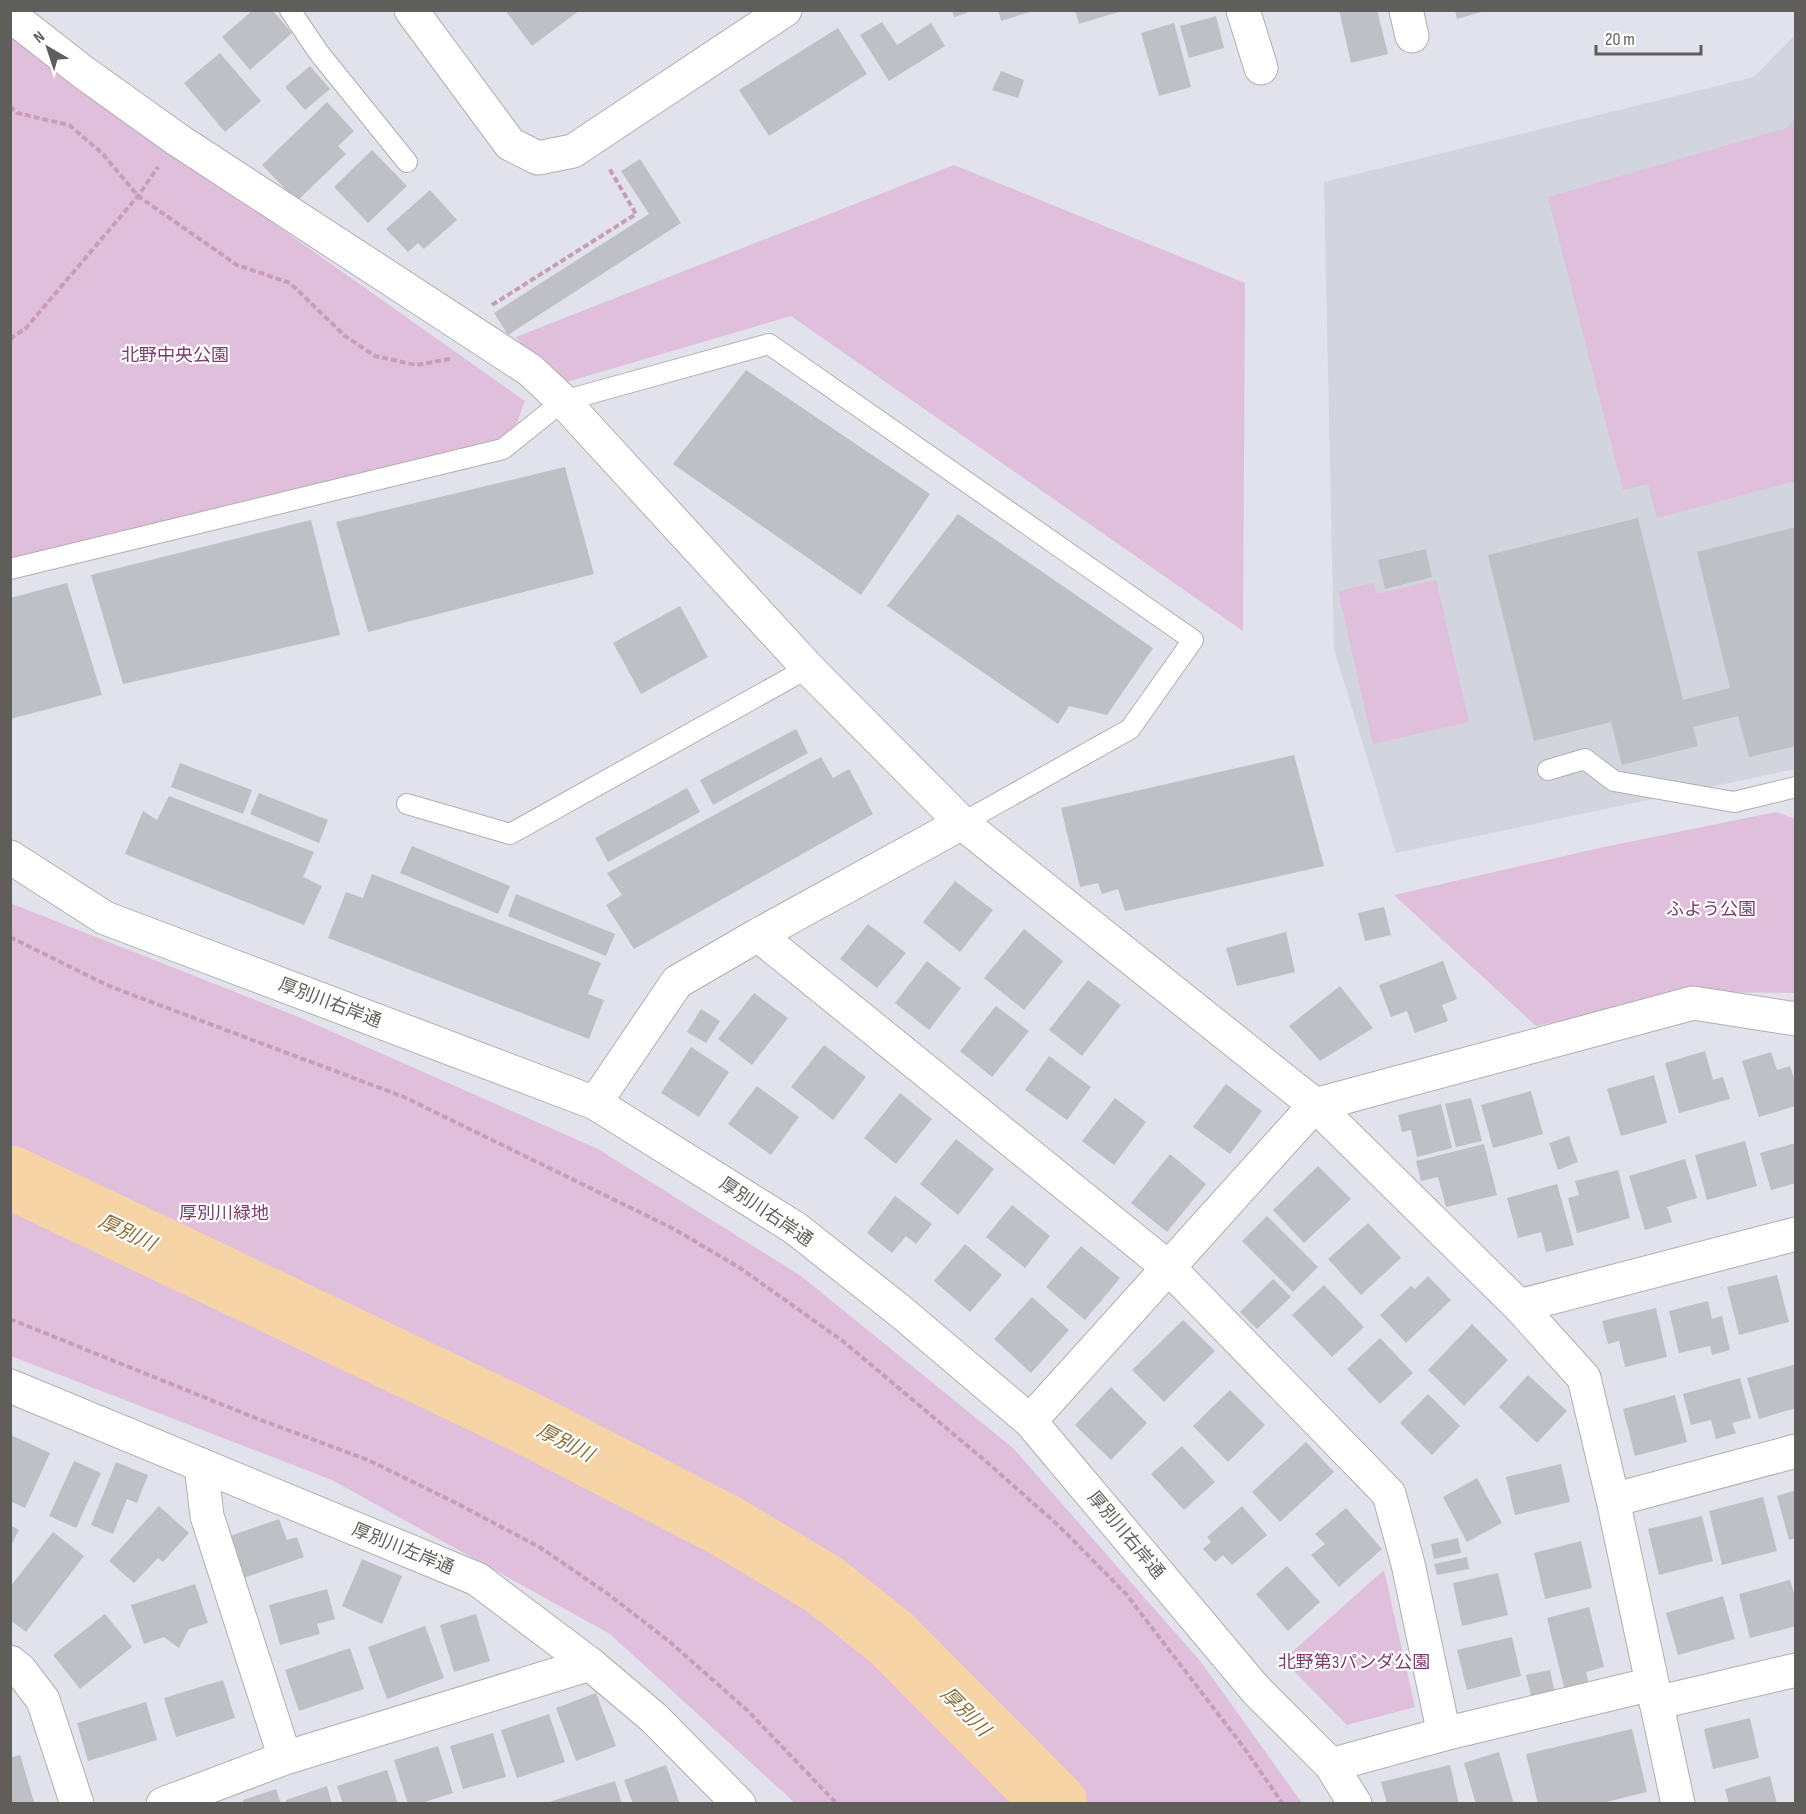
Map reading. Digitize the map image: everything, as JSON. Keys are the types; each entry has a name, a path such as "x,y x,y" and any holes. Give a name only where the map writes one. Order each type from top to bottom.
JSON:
{"street":[{"path":"411,10 510,144 538,158 573,151 785,10"},
{"path":"1242,10 1261,68"},
{"path":"10,15 83,72 178,140 530,370 563,401 808,668 962,823 1315,1105 1519,1306 1584,1378 1613,1500 1678,1803"},
{"path":"596,1103 677,982 962,823"},
{"name":"厚別川右岸通","path":"10,857 105,918 596,1103 795,1228 900,1311 1030,1421 1256,1690 1331,1765 1355,1803"},
{"path":"758,935 1169,1268 1389,1494 1408,1564 1444,1734"},
{"path":"1030,1421 1315,1105 1693,1003 1796,1020"},
{"path":"1519,1306 1796,1234"},
{"name":"厚別川左岸通","path":"10,1386 477,1580 590,1665 654,1718 740,1803"},
{"path":"1613,1500 1796,1451"},
{"path":"201,1465 207,1516 285,1758"},
{"path":"10,1662 20,1670 43,1700 77,1803"},
{"path":"163,1803 285,1758 590,1665"},
{"path":"1331,1765 1444,1734 1796,1670"}],"lane":[{"path":"290,10 319,53 407,162"},
{"path":"10,568 503,449 563,401 769,344 1193,640 1130,729 962,823"},
{"path":"407,804 510,834 808,668"},
{"path":"1548,770 1585,759 1614,781 1734,802 1796,787"}],"path":[{"path":"10,106 17,113 69,125 102,153 138,196 237,265 290,283 345,336 375,356 416,365 501,350"},
{"path":"492,306 636,214 592,139"},
{"path":"10,339 26,328 138,196 178,140"},
{"path":"10,937 109,986 404,1097 664,1224 740,1268 844,1342 1059,1526 1126,1594 1242,1745 1283,1803"},
{"path":"10,1319 258,1419 368,1460 541,1548 608,1594 670,1642 748,1711 837,1803"}],"shaded area":[{"path":"1795,35 1795,769 1396,853 1334,649 1324,182 1754,77"}],"green space":[{"name":"北野中央公園","path":"10,37 525,401 506,453 11,560"},
{"path":"1795,118 1795,481 1657,518 1648,484 1623,490 1548,197 1787,128"},
{"path":"954,165 1245,283 1243,631 791,316 553,386 516,337"},
{"path":"1436,580 1469,722 1373,744 1338,591 1374,583 1377,594"},
{"name":"ふよう公園","path":"1776,812 1795,819 1795,993 1704,992 1536,1026 1394,895 1604,847"},
{"name":"厚別川緑地","path":"10,903 301,1018 598,1149 801,1276 1013,1448 1201,1662 1302,1803 795,1803 610,1634 332,1480 11,1356"},
{"name":"北野第3パンダ公園","path":"1384,1570 1415,1707 1347,1725 1283,1660"}],"building":[{"path":"253,10 272,10 292,33 250,70 222,37"},
{"path":"505,10 580,10 532,46"},
{"path":"952,10 966,10 967,13 954,17"},
{"path":"998,10 1033,10 1033,11 1001,21"},
{"path":"1075,10 1122,10 1122,11 1079,24"},
{"path":"1339,10 1377,10 1388,54 1351,63"},
{"path":"1455,10 1484,10 1484,11 1457,19"},
{"path":"1216,16 1224,48 1189,58 1180,26"},
{"path":"882,22 897,45 931,23 945,46 889,81 860,35"},
{"path":"1174,23 1191,87 1159,96 1141,33"},
{"path":"838,28 867,74 769,136 739,90"},
{"path":"220,53 261,101 225,132 184,83"},
{"path":"310,66 330,89 305,110 285,87"},
{"path":"1001,71 1024,80 1018,98 992,90"},
{"path":"327,102 354,131 338,146 346,154 297,201 262,165"},
{"path":"372,150 407,186 368,223 334,187"},
{"path":"640,159 681,223 508,335 494,313 649,214 621,171"},
{"path":"430,190 457,220 424,249 418,243 408,252 386,229"},
{"path":"746,370 930,494 861,595 673,464"},
{"path":"565,467 594,574 368,632 336,522"},
{"path":"958,514 1153,648 1107,715 1069,706 1058,724 887,606"},
{"path":"1638,518 1683,700 1730,688 1697,552 1796,527 1796,746 1749,757 1738,716 1693,727 1698,746 1622,765 1611,722 1534,741 1488,555"},
{"path":"311,520 340,635 123,684 91,575"},
{"path":"1426,549 1432,577 1385,589 1378,560"},
{"path":"67,583 102,695 10,719 10,598"},
{"path":"680,606 708,657 641,694 613,643"},
{"path":"796,729 808,753 713,805 700,780"},
{"path":"1294,755 1324,866 1125,911 1118,889 1102,894 1098,883 1080,887 1061,808"},
{"path":"821,757 833,778 849,769 873,814 634,949 606,905 622,895 607,873"},
{"path":"180,763 252,790 243,814 171,787"},
{"path":"687,788 700,812 608,862 595,838"},
{"path":"259,793 328,820 319,843 250,814"},
{"path":"169,796 314,852 303,877 322,886 304,925 125,854 143,811 157,820"},
{"path":"412,846 510,886 498,914 400,873"},
{"path":"372,874 601,963 588,994 604,1000 589,1039 328,938 346,892 363,898"},
{"path":"955,881 993,910 960,952 923,922"},
{"path":"516,894 615,934 606,956 508,916"},
{"path":"1384,907 1391,935 1365,941 1358,913"},
{"path":"868,924 906,953 877,988 840,959"},
{"path":"1024,929 1063,961 1024,1010 984,978"},
{"path":"1286,932 1295,972 1237,986 1226,948"},
{"path":"927,961 961,988 929,1030 895,1003"},
{"path":"1443,961 1457,999 1442,1005 1448,1021 1415,1033 1407,1011 1391,1017 1379,985"},
{"path":"1088,980 1121,1005 1082,1056 1049,1030"},
{"path":"1340,986 1373,1028 1320,1061 1289,1026"},
{"path":"754,993 788,1018 752,1065 718,1039"},
{"path":"996,1006 1029,1031 992,1077 960,1051"},
{"path":"701,1009 720,1021 706,1043 687,1032"},
{"path":"824,1045 866,1077 833,1120 791,1087"},
{"path":"691,1047 729,1072 699,1117 661,1093"},
{"path":"1705,1051 1713,1080 1723,1077 1730,1099 1679,1113 1665,1063"},
{"path":"1771,1052 1777,1070 1790,1066 1796,1084 1796,1106 1759,1117 1742,1061"},
{"path":"1049,1056 1091,1087 1067,1120 1025,1090"},
{"path":"1654,1075 1667,1123 1621,1136 1607,1089"},
{"path":"1226,1084 1262,1111 1230,1154 1193,1127"},
{"path":"757,1086 799,1117 771,1155 728,1124"},
{"path":"1531,1091 1543,1134 1493,1148 1481,1105"},
{"path":"900,1093 932,1119 896,1164 864,1138"},
{"path":"1115,1098 1146,1122 1114,1165 1082,1141"},
{"path":"1471,1098 1482,1141 1456,1147 1445,1104"},
{"path":"1441,1104 1452,1148 1417,1157 1411,1130 1402,1132 1398,1115"},
{"path":"1569,1136 1578,1162 1558,1170 1549,1143"},
{"path":"956,1139 994,1169 958,1215 920,1184"},
{"path":"1745,1141 1757,1186 1707,1200 1695,1155"},
{"path":"1796,1143 1796,1183 1771,1190 1760,1153"},
{"path":"1484,1144 1497,1195 1446,1207 1438,1177 1421,1181 1416,1161"},
{"path":"1170,1154 1206,1184 1167,1232 1131,1203"},
{"path":"1685,1159 1697,1198 1667,1207 1672,1222 1645,1230 1629,1176"},
{"path":"1318,1166 1351,1199 1304,1243 1273,1210"},
{"path":"1618,1170 1630,1218 1577,1233 1568,1198 1579,1195 1575,1181"},
{"path":"1557,1184 1574,1245 1546,1252 1541,1232 1518,1238 1507,1198"},
{"path":"895,1196 932,1224 916,1244 906,1236 892,1253 867,1233"},
{"path":"1012,1205 1050,1236 1025,1268 986,1237"},
{"path":"1267,1216 1318,1267 1293,1292 1242,1241"},
{"path":"1368,1223 1401,1258 1361,1295 1328,1259"},
{"path":"965,1244 1002,1275 970,1312 934,1281"},
{"path":"1081,1246 1120,1278 1085,1320 1046,1287"},
{"path":"1777,1275 1789,1322 1739,1335 1727,1287"},
{"path":"1428,1276 1451,1300 1406,1343 1380,1315 1411,1286 1415,1289"},
{"path":"1273,1279 1291,1297 1257,1329 1240,1312"},
{"path":"1324,1285 1364,1327 1332,1357 1292,1315"},
{"path":"1032,1297 1069,1330 1031,1373 994,1339"},
{"path":"1708,1301 1712,1319 1722,1316 1730,1350 1712,1355 1710,1346 1679,1353 1669,1311"},
{"path":"1656,1308 1667,1357 1625,1367 1619,1341 1608,1344 1602,1321"},
{"path":"1183,1320 1215,1351 1164,1402 1132,1370"},
{"path":"1472,1324 1508,1360 1464,1406 1428,1370"},
{"path":"1380,1338 1413,1373 1380,1404 1347,1369"},
{"path":"1796,1364 1796,1408 1759,1419 1747,1378"},
{"path":"1528,1375 1567,1411 1537,1443 1499,1407"},
{"path":"1740,1378 1751,1418 1732,1423 1736,1433 1716,1439 1711,1420 1691,1425 1683,1394"},
{"path":"1111,1387 1147,1423 1111,1460 1075,1425"},
{"path":"1230,1390 1265,1425 1228,1462 1193,1426"},
{"path":"1428,1394 1460,1426 1432,1455 1400,1423"},
{"path":"1675,1395 1687,1442 1635,1456 1623,1409"},
{"path":"11,1435 50,1453 25,1508 10,1501"},
{"path":"1306,1442 1334,1472 1280,1522 1252,1492"},
{"path":"1182,1446 1215,1482 1184,1510 1151,1474"},
{"path":"74,1461 101,1473 76,1528 49,1516"},
{"path":"116,1462 148,1475 137,1503 127,1499 113,1534 91,1525"},
{"path":"1561,1464 1570,1502 1515,1515 1506,1477"},
{"path":"1477,1478 1502,1523 1467,1542 1443,1497"},
{"path":"1796,1490 1796,1538 1789,1540 1777,1496"},
{"path":"1763,1497 1777,1551 1722,1565 1709,1511"},
{"path":"159,1506 189,1533 163,1562 158,1558 134,1583 109,1561"},
{"path":"1242,1506 1267,1535 1232,1565 1223,1555 1215,1562 1203,1549 1211,1542 1207,1537"},
{"path":"1346,1508 1382,1549 1339,1587 1311,1555 1325,1544 1315,1534"},
{"path":"1702,1516 1713,1561 1659,1575 1648,1529"},
{"path":"279,1519 287,1540 297,1537 304,1557 244,1578 230,1536"},
{"path":"10,1525 19,1530 10,1547"},
{"path":"53,1532 84,1556 26,1632 10,1620 10,1587"},
{"path":"1458,1538 1461,1553 1434,1559 1431,1544"},
{"path":"1581,1541 1592,1588 1545,1599 1534,1553"},
{"path":"1467,1557 1469,1569 1437,1575 1434,1564"},
{"path":"362,1559 402,1576 382,1624 342,1606"},
{"path":"1287,1566 1320,1602 1288,1631 1256,1594"},
{"path":"1498,1573 1508,1615 1462,1626 1453,1583"},
{"path":"1790,1580 1796,1600 1796,1626 1750,1638 1739,1594"},
{"path":"195,1584 208,1623 189,1629 179,1648 164,1637 144,1644 131,1605"},
{"path":"327,1589 335,1619 317,1624 320,1634 280,1645 269,1605"},
{"path":"1723,1596 1735,1639 1678,1655 1666,1613"},
{"path":"1589,1607 1604,1667 1586,1672 1589,1684 1565,1691 1547,1618"},
{"path":"105,1614 132,1647 80,1689 53,1655"},
{"path":"476,1614 490,1661 454,1672 440,1625"},
{"path":"425,1626 444,1678 387,1699 368,1647"},
{"path":"1512,1637 1521,1676 1467,1690 1457,1650"},
{"path":"350,1648 364,1689 299,1711 285,1670"},
{"path":"1550,1670 1556,1698 1533,1703 1526,1675"},
{"path":"223,1680 235,1718 176,1737 164,1698"},
{"path":"596,1693 616,1746 576,1761 556,1708"},
{"path":"146,1702 157,1740 88,1761 77,1723"},
{"path":"549,1714 565,1762 517,1778 501,1730"},
{"path":"1750,1718 1759,1758 1713,1769 1704,1729"},
{"path":"1632,1729 1647,1792 1598,1804 1538,1804 1526,1754"},
{"path":"493,1733 506,1777 463,1789 450,1746"},
{"path":"438,1746 453,1793 418,1804 408,1804 394,1760"},
{"path":"1499,1752 1514,1804 1476,1804 1464,1763"},
{"path":"20,1755 34,1802 10,1804 10,1758"},
{"path":"666,1765 680,1804 633,1804 624,1780"},
{"path":"1450,1765 1459,1804 1387,1804 1381,1782"},
{"path":"387,1770 398,1804 343,1804 337,1786"},
{"path":"1770,1776 1777,1804 1729,1804 1725,1789"},
{"path":"615,1781 622,1804 546,1804 546,1803"},
{"path":"327,1786 332,1804 287,1804 286,1800"},
{"path":"276,1789 281,1804 244,1804 243,1800"}],"waterway":[{"name":"厚別川","path":"10,1177 521,1420 726,1526 823,1584 891,1638 1056,1804"}]}
